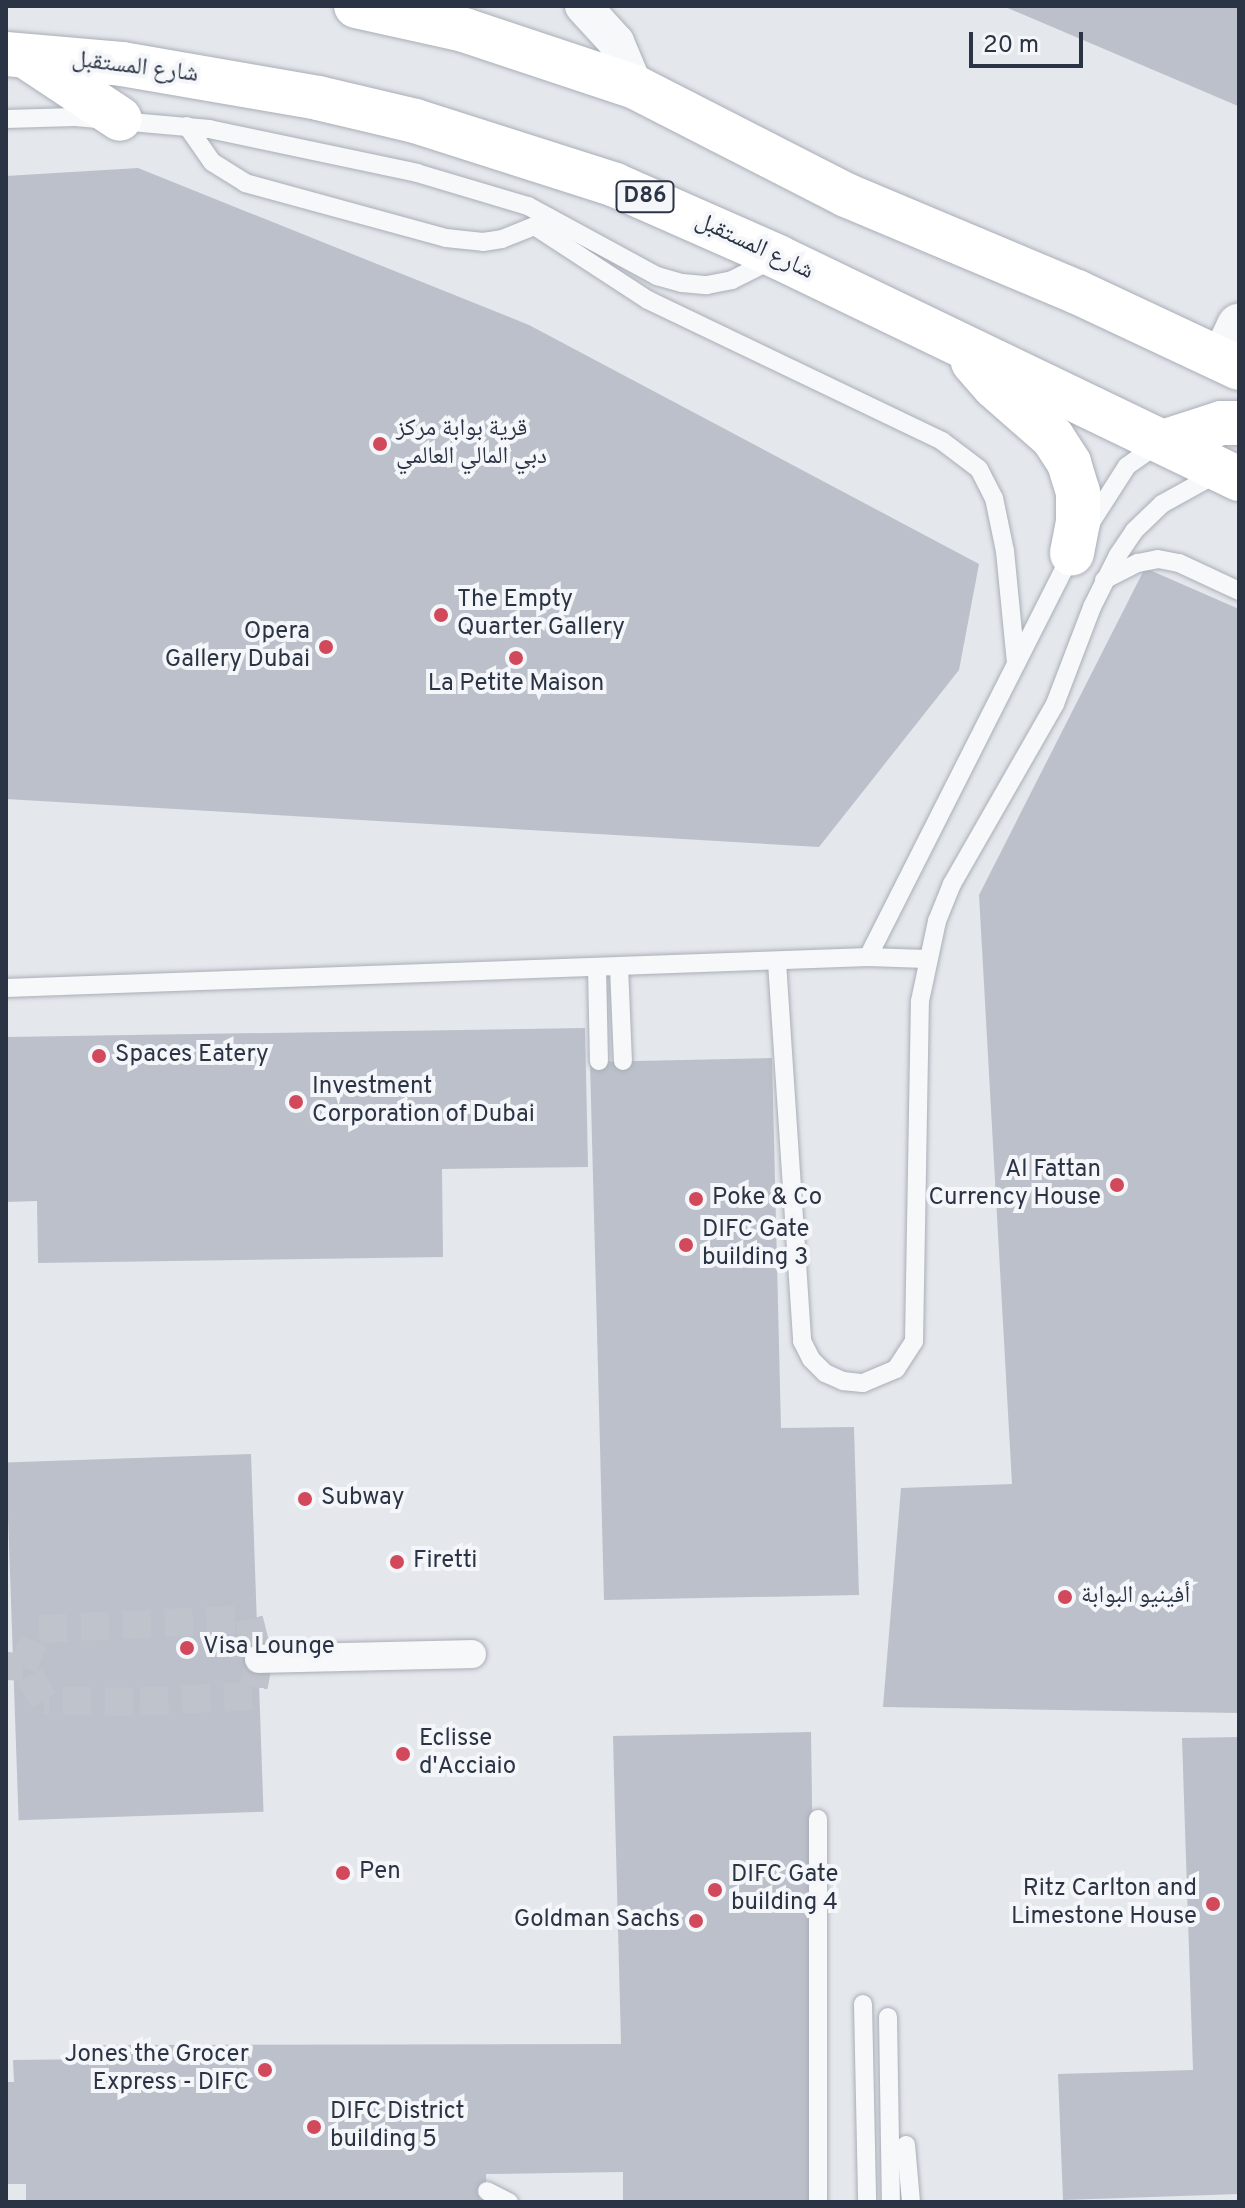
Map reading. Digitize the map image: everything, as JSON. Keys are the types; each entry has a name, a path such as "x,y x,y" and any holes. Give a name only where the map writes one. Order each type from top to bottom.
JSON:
{"main road":[{"path":"356,6 464,30 635,87 846,195 1077,292 1234,351"},
{"path":"14,54 120,119"},
{"name":"شارع المستقبل","path":"14,54 221,79 415,121 615,185 778,257 1231,475"},
{"path":"964,347 981,373 1053,438 1069,463 1078,492 1078,522 1088,567"},
{"path":"1163,442 1213,425 1239,423"}],"street":[{"path":"583,6 616,42 635,87"},
{"path":"259,1659 472,1654"}],"lane":[{"path":"6,119 120,119 187,126 417,173 503,197 545,222 657,276 682,283 707,285 732,280 778,257"},
{"path":"187,126 222,171 258,187 465,241 502,239 545,222"},
{"path":"545,222 648,300 942,441 979,469 994,498 1005,551 1016,663"},
{"path":"777,962 802,1341 811,1359 825,1373 843,1381 863,1383 896,1369 914,1341 919,1029 926,959 952,884 1055,704 1088,567 1127,466 1163,442"},
{"path":"868,957 1016,663 1088,567 1181,491 1231,475"},
{"path":"1088,567 1158,559 1179,563 1239,591"},
{"path":"6,988 868,957 926,959"},
{"path":"619,967 623,1061"},
{"path":"597,968 599,1061"},
{"path":"818,1819 818,2202"},
{"path":"863,2004 867,2202"},
{"path":"888,2017 890,2181 903,2200"},
{"path":"903,2200 906,2145"},
{"path":"487,2191 509,2202"}],"building":[{"path":"1003,6 1239,6 1238,106"},
{"name":"قرية بوابة مركز دبي المالي العالمي","path":"138,168 529,325 979,564 959,670 819,847 6,799 6,176"},
{"name":"Al Fattan Currency House","path":"1145,568 1239,609 1239,1713 883,1707 901,1488 1012,1484 979,895"},
{"name":"Investment Corporation of Dubai","path":"585,1028 588,1167 442,1169 443,1257 38,1263 37,1201 6,1202 6,1037"},
{"name":"DIFC Gate building 3","path":"772,1058 781,1428 854,1427 859,1595 604,1600 590,1062"},
{"path":"251,1454 263,1812 19,1820 6,1463"},
{"path":"811,1732 818,2202 623,2202 623,2172 486,2174 487,2202 26,2202 26,2184 6,2184 6,2082 14,2082 13,2060 103,2059 100,2045 621,2044 613,1736"},
{"name":"Ritz Carlton and Limestone House","path":"1239,1737 1239,2194 1063,2200 1058,2074 1193,2070 1182,1738"}],"tunnel":[{"path":"6,1666 23,1667 39,1629 249,1619 259,1659 252,1696 133,1702 44,1700 23,1667"}],"place":[{"name":"قرية بوابة مركز دبي المالي العالمي","path":"380,444"},
{"name":"The Empty Quarter Gallery","path":"441,615"},
{"name":"Opera Gallery Dubai","path":"326,647"},
{"name":"La Petite Maison","path":"516,658"},
{"name":"Spaces Eatery","path":"99,1056"},
{"name":"Investment Corporation of Dubai","path":"296,1102"},
{"name":"Al Fattan Currency House","path":"1117,1185"},
{"name":"Poke & Co","path":"696,1199"},
{"name":"DIFC Gate building 3","path":"686,1245"},
{"name":"Subway","path":"305,1499"},
{"name":"Firetti","path":"397,1562"},
{"name":"أفينيو البوابة","path":"1065,1597"},
{"name":"Visa Lounge","path":"187,1648"},
{"name":"Eclisse d'Acciaio","path":"403,1754"},
{"name":"Pen","path":"343,1873"},
{"name":"DIFC Gate building 4","path":"715,1890"},
{"name":"Ritz Carlton and Limestone House","path":"1213,1904"},
{"name":"Goldman Sachs","path":"696,1921"},
{"name":"Jones the Grocer Express - DIFC","path":"265,2070"},
{"name":"DIFC District building 5","path":"314,2127"}]}
